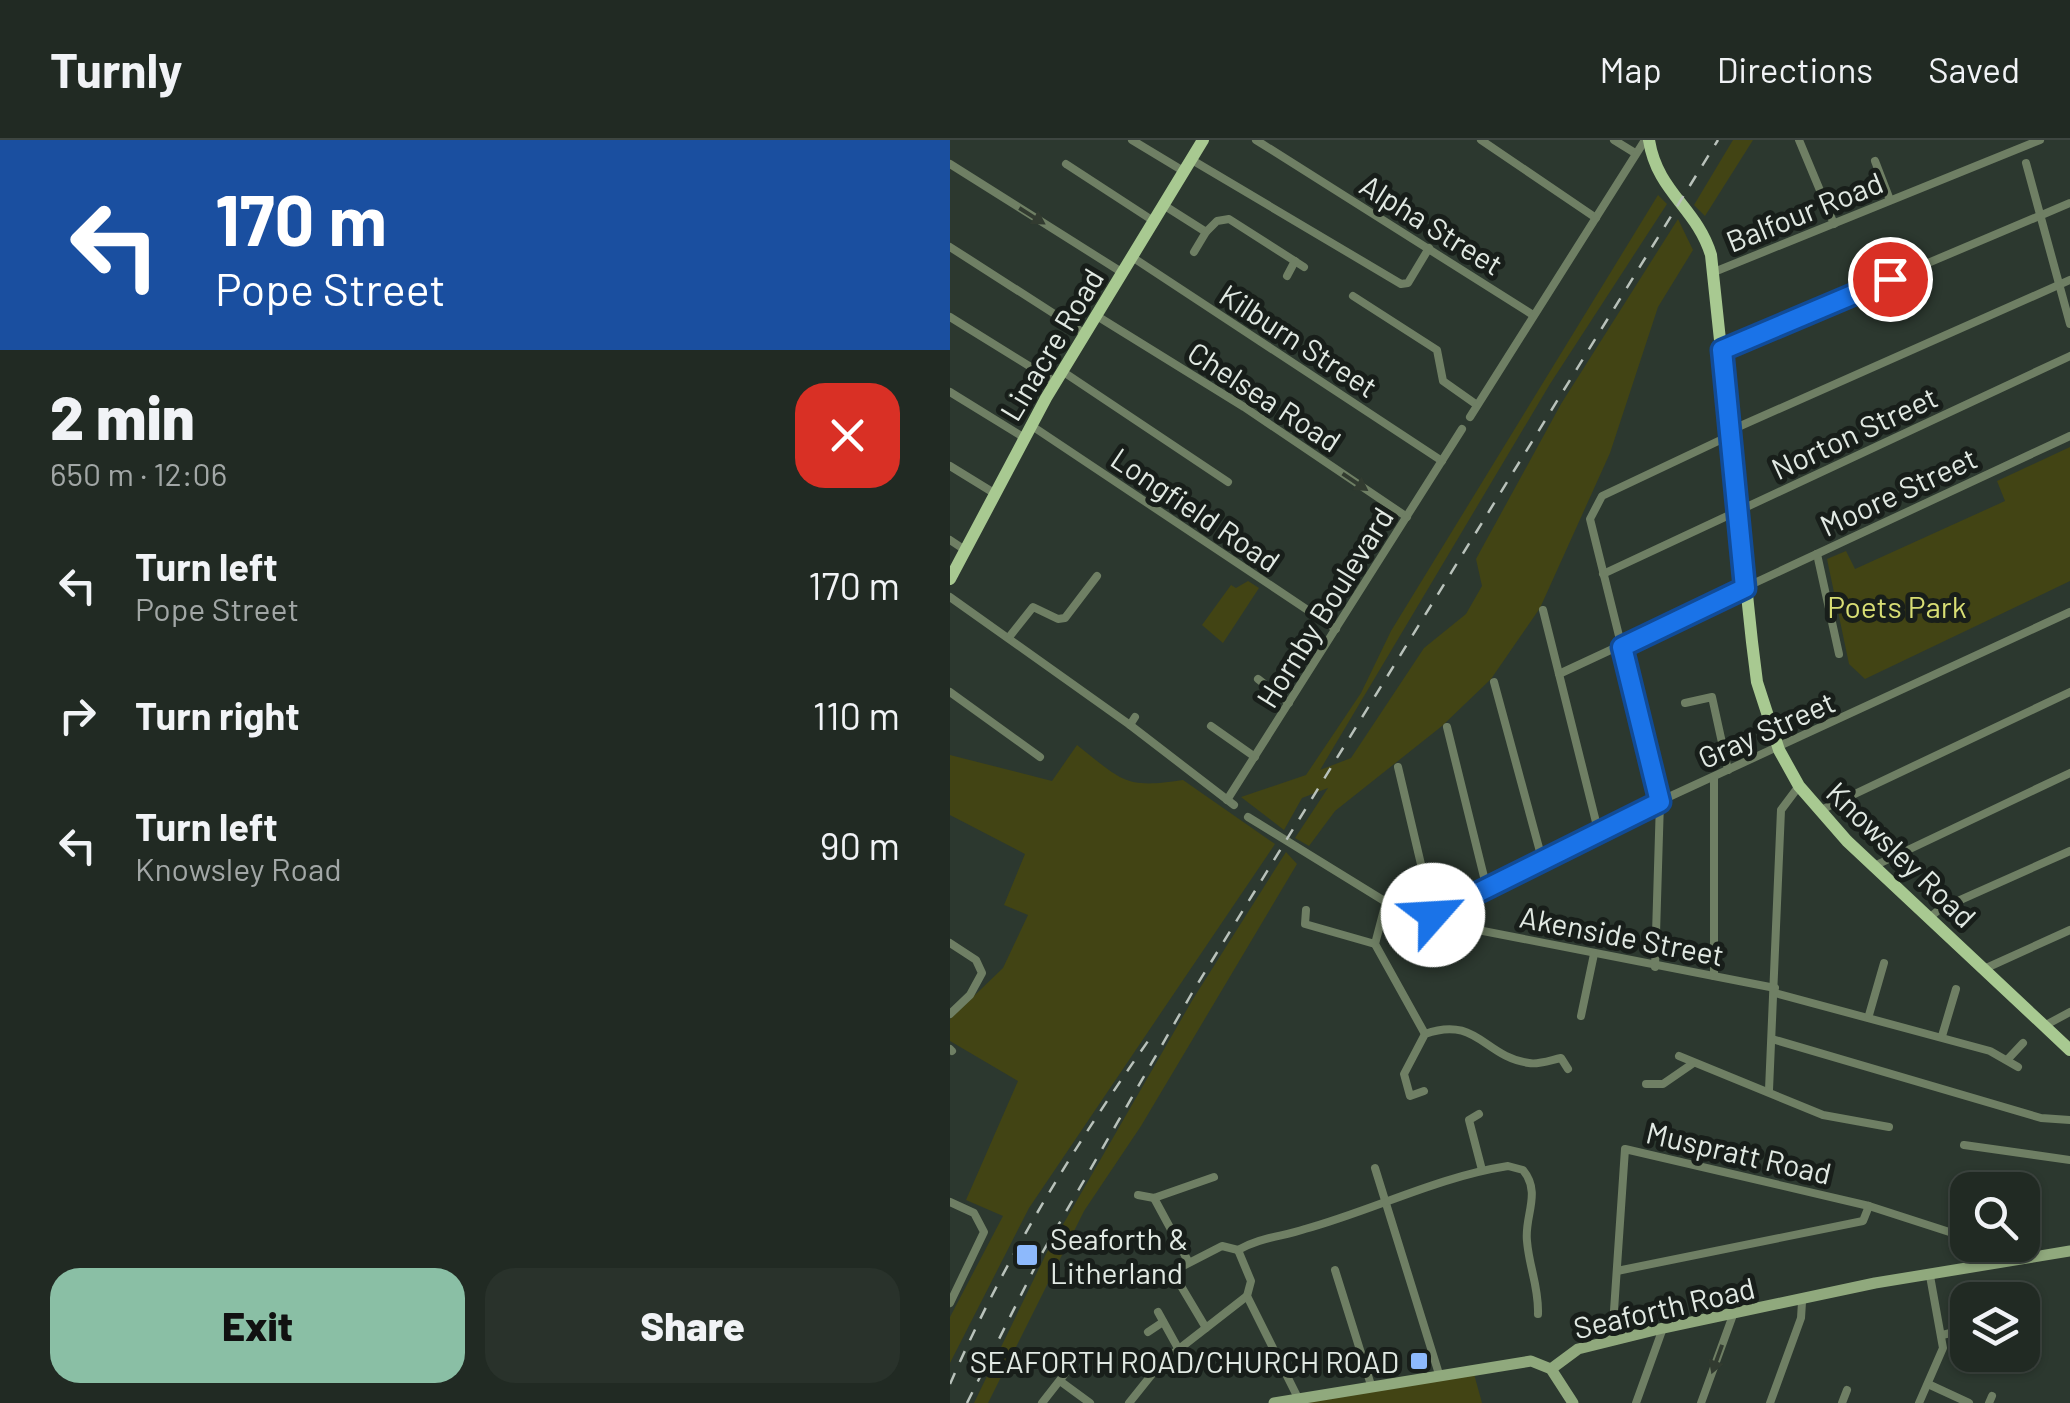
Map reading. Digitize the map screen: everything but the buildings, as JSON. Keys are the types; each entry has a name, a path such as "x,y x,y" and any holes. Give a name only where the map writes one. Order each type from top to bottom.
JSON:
{"main road":[{"name":"Linacre Road","path":"950,579 1027,431 1203,140"},
{"name":"Knowsley Road","path":"1647,140 1659,179 1704,236 1714,272 1745,588 1758,682 1779,750 1818,811 1872,867 2070,1050"},
{"name":"Seaforth Road","path":"2040,1256 2070,1251"},
{"name":"Seaforth Road","path":"1274,1403 1531,1361 1550,1369 1574,1351 1612,1340 1802,1302 1875,1283 2003,1262"},
{"path":"1550,1369 1573,1403"}],"street":[{"path":"1132,140 1189,166 1401,284 1408,283 1429,248"},
{"name":"Alpha Street","path":"1256,140 1534,316"},
{"path":"1481,140 1596,218"},
{"path":"1614,140 1635,153"},
{"path":"1470,417 1635,153 1647,140"},
{"path":"1800,140 1834,224"},
{"name":"Balfour Road","path":"1714,272 2021,144 2040,140"},
{"path":"1875,161 1890,200"},
{"path":"2026,163 2070,324"},
{"path":"950,164 1123,273"},
{"path":"1066,164 1155,222"},
{"path":"1722,350 2070,203"},
{"path":"1165,206 1206,232"},
{"path":"1194,252 1218,220 1229,220 1304,268"},
{"path":"950,247 1084,333"},
{"name":"Kilburn Street","path":"1132,257 1442,461"},
{"path":"1287,276 1295,262"},
{"path":"1656,967 1660,802 1590,520 1595,507 1602,496 1729,434 2070,280"},
{"path":"1352,296 1437,350 1443,381 1476,404"},
{"path":"1356,317 1364,304"},
{"name":"Chelsea Road","path":"1096,316 1244,407 1407,517"},
{"path":"950,317 1059,377 1228,482"},
{"name":"Norton Street","path":"1603,574 2070,356"},
{"name":"Longfield Road","path":"950,392 1027,431 1336,629"},
{"name":"Hornby Boulevard","path":"1010,636 1132,721 1230,802 1462,429"},
{"name":"Moore Street","path":"1559,674 2070,436"},
{"path":"950,466 994,493"},
{"path":"950,540 965,550"},
{"path":"1818,554 1839,654"},
{"path":"950,597 1010,636 1033,607 1058,619 1066,618 1096,576"},
{"path":"1542,610 1598,834"},
{"name":"Gray Street","path":"1431,916 1660,802 2070,612"},
{"path":"1258,680 1289,703"},
{"path":"1494,682 1542,859"},
{"path":"950,692 1040,757"},
{"path":"1818,811 2070,692"},
{"path":"1685,702 1712,697 1728,770"},
{"path":"1211,726 1255,757"},
{"path":"1447,727 1488,889"},
{"path":"1398,767 1431,916"},
{"path":"1872,867 2070,772"},
{"path":"1714,778 1714,976"},
{"path":"1769,1090 1781,810 1799,786"},
{"name":"Akenside Street","path":"1248,817 1386,902 1594,954 1775,990 1942,1036 2008,1059"},
{"path":"1930,918 1940,909 2070,851"},
{"path":"1386,902 1375,944 1425,1034"},
{"path":"1306,910 1305,924 1375,944"},
{"path":"1984,969 2070,930"},
{"path":"950,942 976,960 982,974 970,996 950,1014"},
{"path":"1580,1016 1594,954"},
{"path":"1869,1016 1884,963"},
{"path":"1869,974 1880,978"},
{"path":"1941,996 1954,994 1942,1036"},
{"path":"2044,1026 2070,1012"},
{"path":"1424,1091 1410,1096 1404,1074 1425,1034 1444,1027 1471,1031 1501,1052 1530,1064 1561,1058 1568,1069"},
{"path":"1772,1039 2040,1118 2070,1120"},
{"path":"2018,1068 2008,1059 2023,1044"},
{"path":"1679,1056 1823,1115 1885,1125 1877,1137"},
{"path":"1646,1084 1663,1084 1692,1064"},
{"path":"1478,1114 1469,1120 1482,1170"},
{"path":"1964,1146 2070,1160"},
{"path":"1971,1159 1976,1148"},
{"name":"Muspratt Road","path":"1612,1340 1625,1149 1869,1206 1950,1232"},
{"path":"1150,1284 1222,1246 1238,1250 1262,1237 1304,1230 1385,1198 1508,1166 1529,1178 1533,1194 1526,1241 1539,1286 1538,1314"},
{"path":"1375,1168 1439,1374"},
{"path":"1138,1196 1154,1198 1214,1177"},
{"path":"1154,1198 1188,1261"},
{"path":"950,1202 974,1212 984,1232 950,1303"},
{"path":"1618,1271 1863,1221 1869,1206"},
{"path":"1238,1250 1250,1281 1247,1296 1298,1398"},
{"path":"1335,1270 1372,1385"},
{"path":"1172,1271 1206,1328"},
{"path":"1919,1403 1942,1354 1942,1334 1930,1276"},
{"path":"1129,1403 1162,1363 1247,1296"},
{"path":"1770,1403 1801,1318 1802,1302"},
{"path":"1158,1312 1179,1350"},
{"path":"1700,1403 1732,1314"},
{"path":"1148,1332 1163,1322"},
{"path":"1636,1403 1664,1328"},
{"path":"1942,1334 1950,1332"},
{"path":"1042,1403 1078,1357"},
{"path":"1060,1381 1090,1403"},
{"path":"1928,1384 1969,1403"},
{"path":"1842,1403 1848,1390"}],"green space":[{"path":"1733,140 1753,140 1705,216 1694,205"},
{"path":"1658,195 1667,204 1550,384 1320,770 1351,758 1424,648 1466,614 1482,586 1476,559 1561,404 1678,219 1693,250 1658,307 1610,453 1540,608 1491,679 1442,726 1335,811 1309,846 1295,838 1328,788 1302,798 1284,830 1241,797 1306,775 1361,693 1391,631"},
{"name":"Poets Park","path":"2070,447 2070,581 1865,679 1849,664 1827,559 1846,551 1855,569 2005,501 1997,481"},
{"path":"1248,581 1259,588 1223,643 1202,625 1231,585 1236,588"},
{"path":"1077,745 1125,779 1148,783 1183,780 1275,844 1029,1208 950,1363 950,1317 1003,1216 966,1200 1018,1081 950,1041 950,1019 1003,968 1028,915 1004,905 1025,854 950,815 950,755 1052,781"},
{"path":"1286,852 1297,864 1141,1126 1084,1211 988,1403 974,1403 1046,1254 1193,999"},
{"path":"1474,1374 1482,1403 1295,1403"}],"railway":[{"path":"967,1403 1041,1255 1192,993 1718,140"},
{"path":"950,1384 1042,1204 1153,1034"}],"place":[{"name":"Seaforth & Litherland","path":"1027,1255"},
{"name":"SEAFORTH ROAD/CHURCH ROAD","path":"1419,1361"}],"route":[{"path":"1433,915 1660,802 1622,647 1745,588 1722,350 1890,279"}]}
